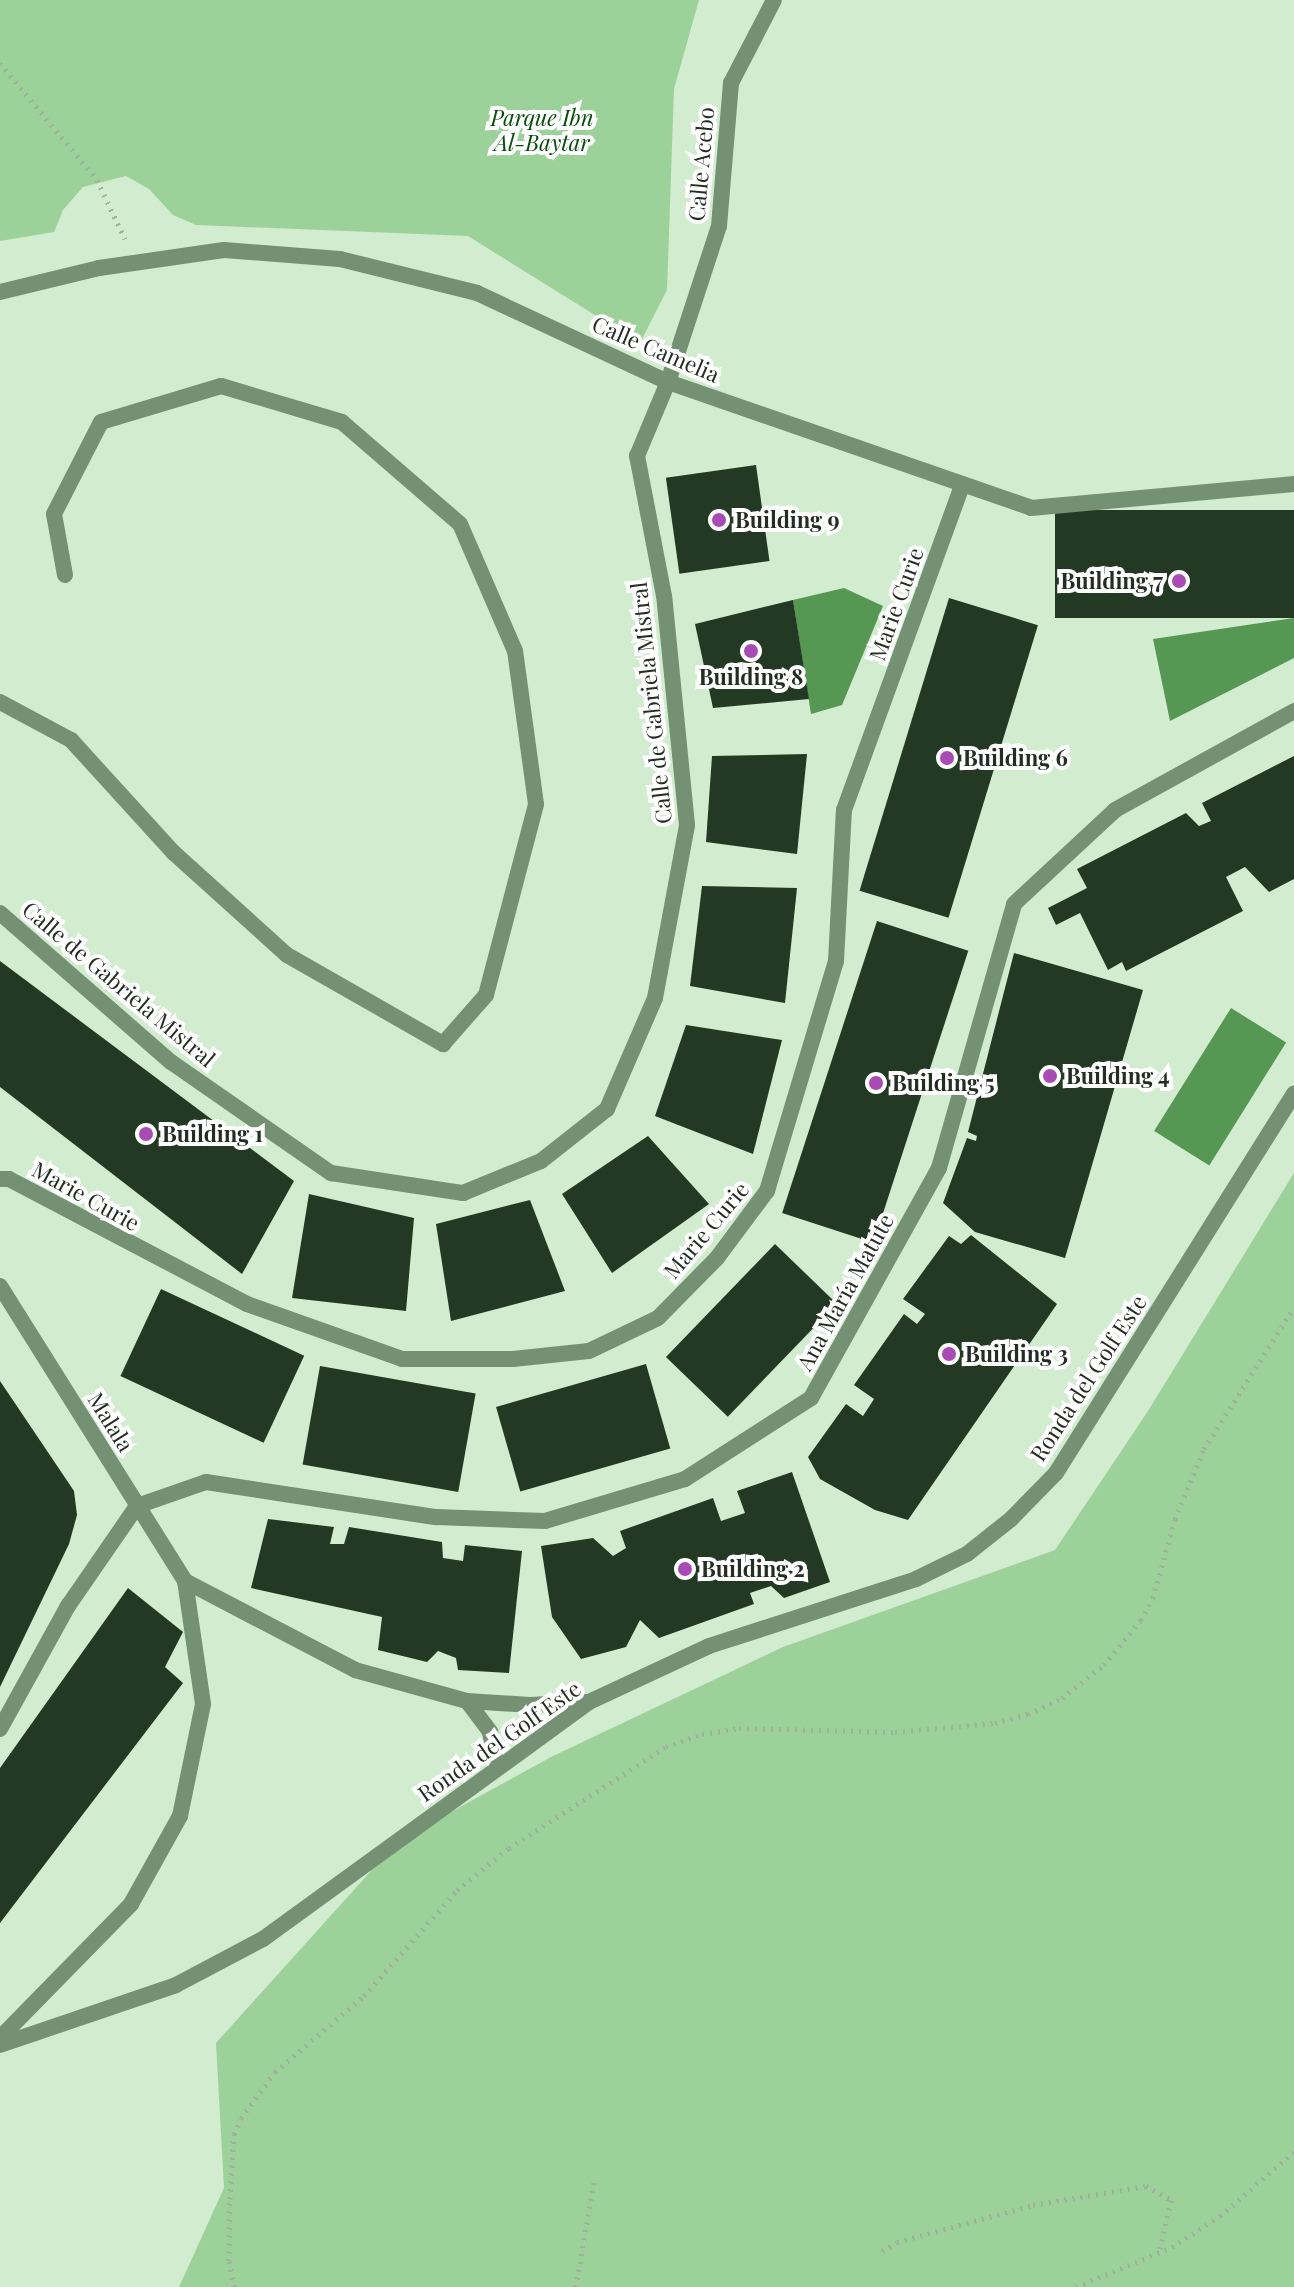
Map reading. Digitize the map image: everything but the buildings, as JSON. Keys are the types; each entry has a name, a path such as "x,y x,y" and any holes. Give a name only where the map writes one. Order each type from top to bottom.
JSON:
{"street":[{"name":"Calle Acebo","path":"668,382 719,226 731,83 774,0"},
{"name":"Calle Camelia","path":"0,292 135,262 224,250 340,259 477,293 668,382 1031,508 1294,484"},
{"name":"Calle de Gabriela Mistral","path":"0,913 171,1062 331,1173 463,1193 541,1161 607,1109 655,998 687,825 664,596 637,456 668,382"},
{"path":"0,702 71,740 174,853 287,955 443,1044 486,995 536,804 515,651 460,524 342,422 221,386 101,422 54,514 65,575"},
{"name":"Marie Curie","path":"0,1179 9,1179 74,1217 247,1304 402,1359 513,1359 589,1351 658,1318 717,1258 767,1191 836,961 844,810 962,486"},
{"name":"Ana María Matute","path":"137,1506 206,1482 436,1517 545,1521 685,1479 811,1398 939,1168 1014,904 1115,810 1294,711"},
{"name":"Ronda del Golf Este","path":"0,2045 176,1985 263,1939 589,1702 709,1646 916,1579 967,1554 1011,1519 1056,1473 1294,1093"},
{"name":"Malala","path":"0,1286 185,1581"},
{"path":"0,1729 68,1606 137,1506"},
{"path":"185,1581 355,1670 467,1701 530,1705 589,1702"},
{"path":"0,2038 131,1904 180,1816 203,1704 185,1581"},
{"path":"467,1701 490,1732 497,1768"}],"path":[{"path":"0,63 97,180 135,262"},
{"path":"234,2287 229,2261 230,2199 234,2134 241,2118 275,2072 382,1978 413,1944 429,1918 457,1890 509,1848 653,1756 702,1734 739,1728 895,1732 979,1725 1028,1714 1062,1698 1104,1665 1141,1620 1153,1598 1175,1519 1204,1449 1294,1307"},
{"path":"1076,2287 1159,2253 1220,2216 1294,2152"},
{"path":"576,2287 594,2182"},
{"path":"882,2251 897,2242 1033,2205 1146,2186 1171,2200 1159,2253"}],"green space":[{"name":"Parque Ibn Al-Baytar","path":"0,0 699,0 674,89 667,290 640,343 468,236 196,225 173,215 149,189 126,176 83,187 63,210 54,232 0,241"},
{"path":"1294,1173 1294,2287 179,2287 224,2188 216,2043 398,1841 551,1757 783,1647 1055,1550 1148,1411"}],"shaded area":[{"path":"844,588 883,606 842,705 811,714 793,600"},
{"path":"1294,618 1294,658 1170,721 1153,639"},
{"path":"1231,1008 1286,1042 1209,1165 1154,1131"}],"place":[{"name":"Building 9","path":"719,520"},
{"name":"Building 7","path":"1179,581"},
{"name":"Building 8","path":"751,651"},
{"name":"Building 6","path":"947,758"},
{"name":"Building 4","path":"1050,1076"},
{"name":"Building 5","path":"876,1083"},
{"name":"Building 1","path":"146,1134"},
{"name":"Building 3","path":"949,1354"},
{"name":"Building 2","path":"685,1569"}]}
